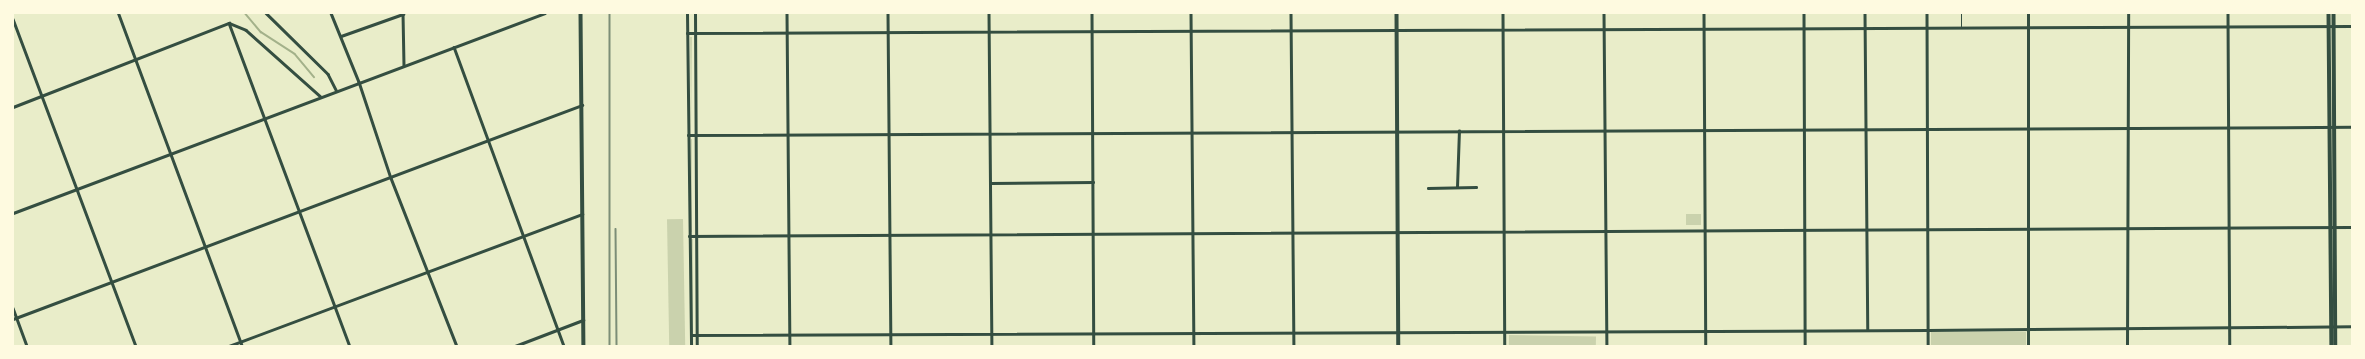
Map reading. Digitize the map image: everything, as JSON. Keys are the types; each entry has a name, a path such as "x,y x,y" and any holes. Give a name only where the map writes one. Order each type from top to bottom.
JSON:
{"main road":[{"path":"581,13 584,346"},
{"path":"1397,13 1399,346"},
{"path":"2329,13 2335,227 2334,326 2332,346"},
{"path":"2334,13 2330,227 2336,346"}],"street":[{"path":"118,13 137,60 242,346"},
{"path":"266,13 328,74 336,90"},
{"path":"331,13 359,82 391,178 426,272 457,346"},
{"path":"13,213 76,188 172,155 320,96 545,13"},
{"path":"687,13 691,346"},
{"path":"694,13 697,346"},
{"path":"787,13 790,346"},
{"path":"888,13 891,346"},
{"path":"989,13 992,346"},
{"path":"1092,13 1094,346"},
{"path":"1191,13 1194,346"},
{"path":"1291,13 1294,346"},
{"path":"1503,13 1505,346"},
{"path":"1604,13 1607,346"},
{"path":"1704,13 1704,231 1706,346"},
{"path":"1804,13 1805,346"},
{"path":"1865,13 1868,329"},
{"path":"1927,13 1928,346"},
{"path":"2028,13 2028,346"},
{"path":"2127,346 2129,228 2128,13"},
{"path":"2228,13 2230,346"},
{"path":"341,36 403,14 404,65"},
{"path":"13,19 136,346"},
{"path":"229,23 350,346"},
{"path":"13,107 229,23 246,30 320,96"},
{"path":"687,33 2352,26"},
{"path":"454,47 564,346"},
{"path":"13,319 582,105"},
{"path":"688,135 2352,127"},
{"path":"1457,187 1459,131"},
{"path":"991,183 1093,182"},
{"path":"1428,188 1476,187"},
{"path":"229,346 582,214"},
{"path":"689,236 2352,227"},
{"path":"13,308 27,346"},
{"path":"515,346 583,320"},
{"path":"691,335 790,336 992,333 1805,329 1928,330 2352,326"}],"lane":[{"path":"1961,13 1961,28"}],"green space":[{"path":"690,37 692,37 691,130"},
{"path":"691,139 692,139 692,232"},
{"path":"1686,214 1701,214 1701,225 1686,225"},
{"path":"667,219 683,219 685,346 669,346"},
{"path":"691,239 693,239 693,332 691,332"},
{"path":"1931,332 2026,332 2026,346 1931,346"},
{"path":"1509,335 1596,337 1596,346 1509,346"}],"waterway":[{"path":"245,13 261,32 295,54 314,77"}],"railway":[{"path":"610,13 610,346"},
{"path":"616,229 617,346"}]}
